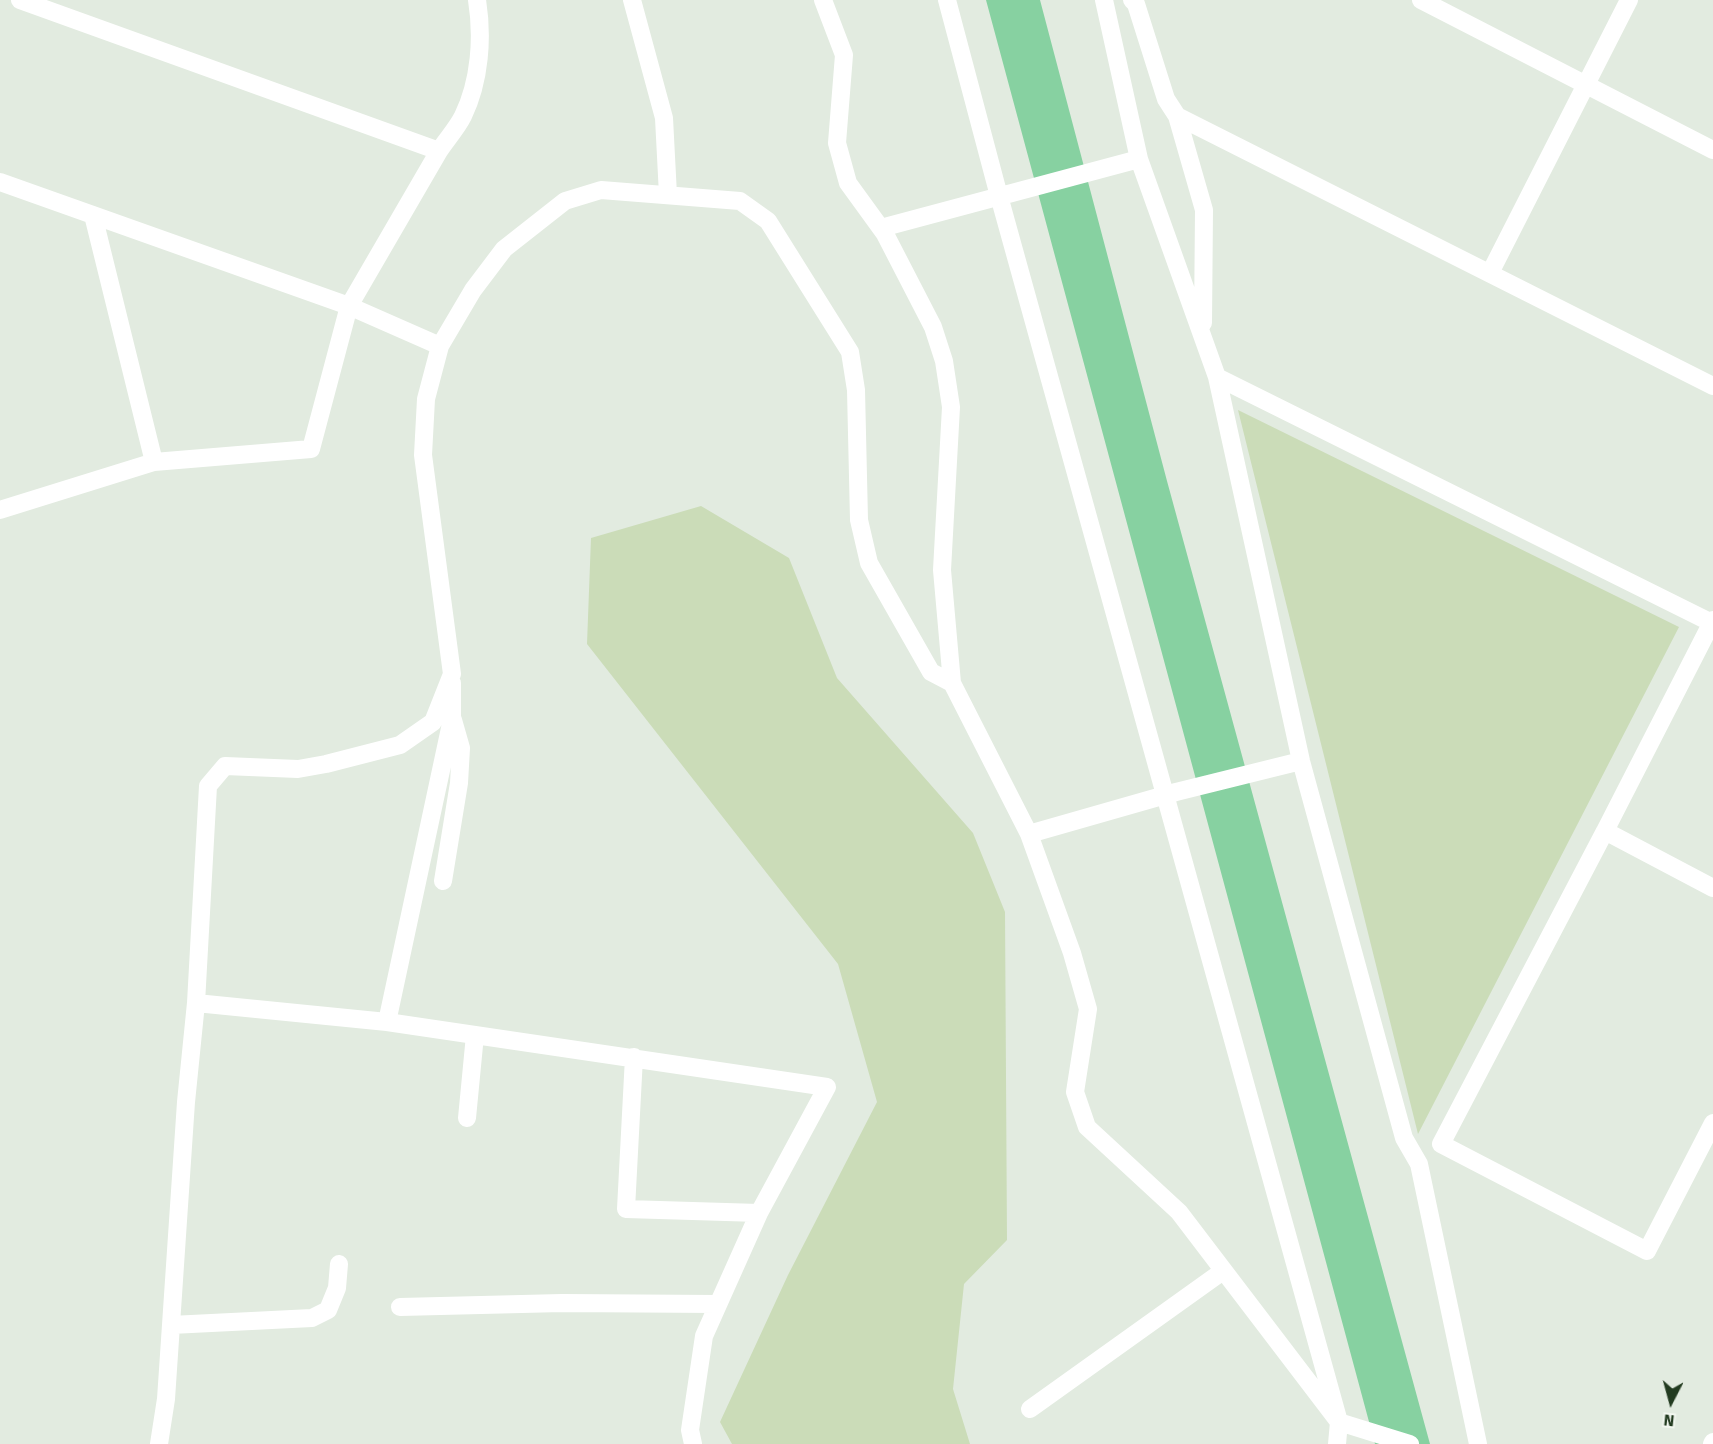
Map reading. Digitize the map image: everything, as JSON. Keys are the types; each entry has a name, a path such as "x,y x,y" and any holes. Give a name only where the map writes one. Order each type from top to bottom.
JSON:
{"street":[{"path":"20,0 439,151"},
{"path":"0,510 154,462 311,449 349,306 439,151 463,116 476,75 481,27 477,0"},
{"path":"632,0 664,118 668,195"},
{"path":"823,0 844,55 837,143 848,183 881,228 933,327 944,361 951,407 942,570 952,683 1029,834 1072,952 1088,1009 1075,1092 1087,1127 1179,1212 1339,1422 1410,1444"},
{"path":"948,0 1006,194 1170,794 1339,1422 1337,1444"},
{"path":"1104,0 1139,159 1216,377 1301,761 1404,1138 1419,1164 1478,1444"},
{"path":"1132,0 1136,4 1166,99 1177,116 1204,210 1203,335"},
{"path":"1421,0 1713,150"},
{"path":"1490,273 1629,0"},
{"path":"1177,116 1713,386"},
{"path":"881,228 1139,159"},
{"path":"0,182 349,306 440,346"},
{"path":"387,1022 452,719 452,674 423,455 426,399 440,346 473,290 504,249 565,201 601,190 740,201 768,221 850,352 856,390 859,520 869,563 931,672 952,683"},
{"path":"93,215 154,462"},
{"path":"1216,377 1712,622 1441,1144 1419,1164"},
{"path":"159,1444 166,1399 186,1102 196,1003 207,786 225,766 298,770 400,745 433,722 452,674"},
{"path":"443,881 459,783 461,748 452,719"},
{"path":"1029,834 1170,794 1301,761"},
{"path":"1605,831 1713,888"},
{"path":"196,1003 387,1022 827,1087 759,1213 704,1336 690,1430 693,1444"},
{"path":"467,1118 476,1035"},
{"path":"634,1057 626,1209 759,1213"},
{"path":"1441,1144 1647,1251 1713,1123"},
{"path":"171,1325 312,1318 328,1310 337,1288 339,1264"},
{"path":"1030,1409 1223,1271"},
{"path":"400,1307 562,1303 718,1304"}],"shaded area":[{"path":"986,0 1040,0 1167,481 1430,1444 1375,1444"},
{"path":"1238,410 1679,627 1418,1134"},
{"path":"701,506 789,558 837,678 973,833 1005,912 1007,1240 964,1284 953,1389 970,1444 732,1444 720,1422 788,1275 877,1102 838,964 587,644 591,538"}]}
